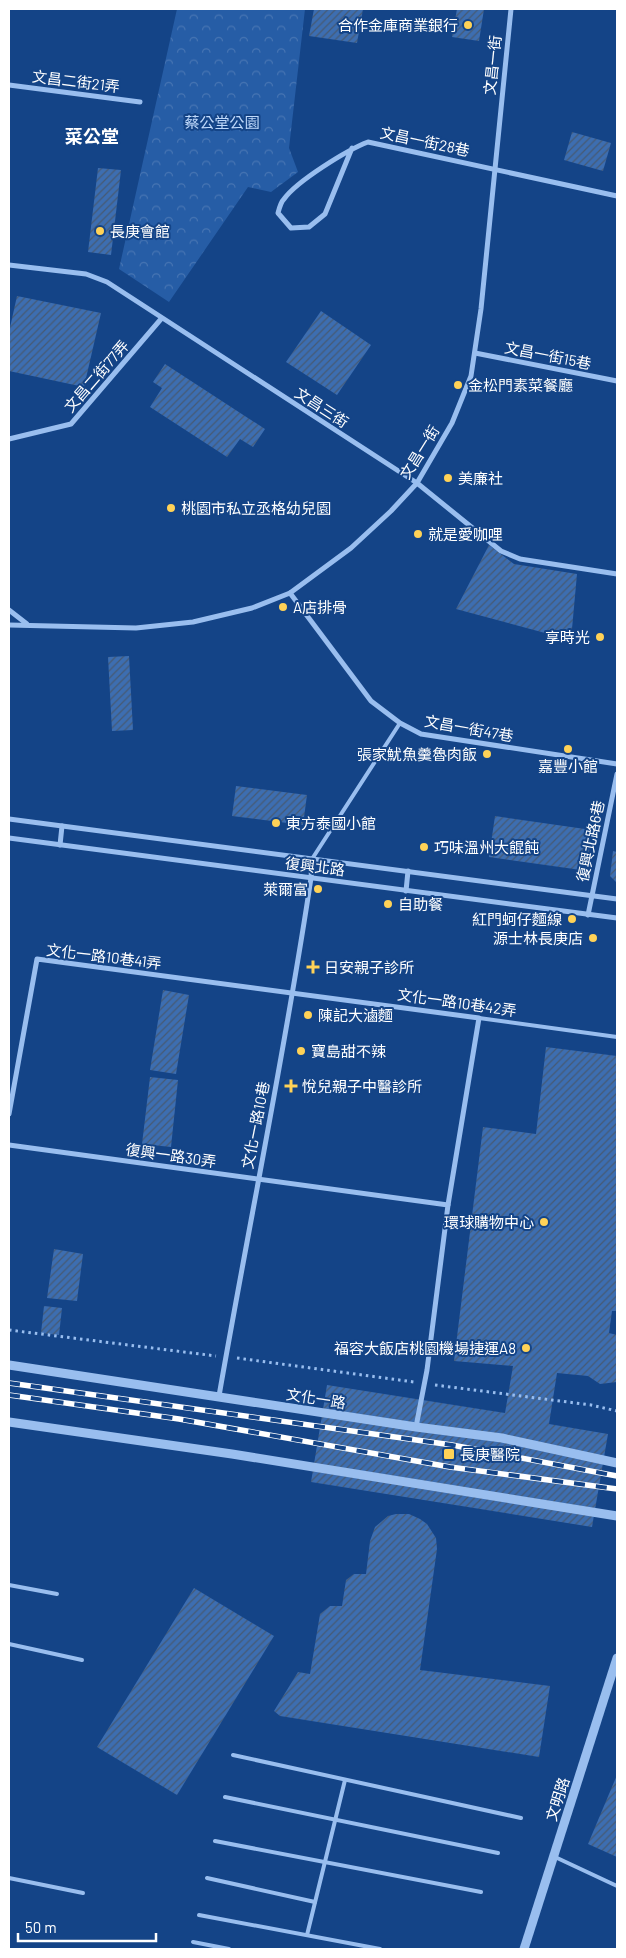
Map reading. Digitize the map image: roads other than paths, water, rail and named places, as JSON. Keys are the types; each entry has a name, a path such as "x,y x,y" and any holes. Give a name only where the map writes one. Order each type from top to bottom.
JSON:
{"street":[{"name":"文昌一街","path":"9,625 136,628 194,622 252,608 290,593 351,548 391,511 417,483 452,423 471,376 482,309 494,168 511,9"},
{"name":"文昌二街21弄","path":"9,85 140,102"},
{"name":"文昌一街28巷","path":"352,148 368,142 617,196"},
{"path":"352,148 325,214 309,227 291,228 278,213 283,199 313,174 352,148"},
{"name":"文昌三街","path":"9,265 86,274 107,282 161,319 417,483 501,551 520,559 617,574"},
{"name":"文昌二街77弄","path":"9,439 71,424 161,319"},
{"name":"文昌一街15巷","path":"474,353 617,381"},
{"name":"文昌一街47巷","path":"290,593 371,701 400,723 421,734 617,764"},
{"path":"9,610 28,625"},
{"name":"復興北路6巷","path":"588,914 617,774"},
{"name":"復興北路","path":"9,819 617,899"},
{"path":"60,845 62,826"},
{"name":"復興北路","path":"9,838 617,918"},
{"name":"文化一路10巷","path":"219,1396 257,1180 294,993 312,878 312,859"},
{"path":"406,890 408,871"},
{"name":"文化一路10巷41弄","path":"9,1114 37,959 294,993"},
{"name":"文化一路10巷42弄","path":"294,993 479,1018"},
{"path":"416,1427 424,1383 448,1205 479,1018"},
{"name":"復興一路30弄","path":"9,1145 448,1205"},
{"name":"文化一路","path":"9,1365 416,1427 502,1438 617,1463"},
{"path":"9,1422 232,1454 617,1516"},
{"name":"文明路","path":"524,1949 617,1658"}],"lane":[{"path":"312,859 400,723"},
{"name":"文化一路10巷42弄","path":"479,1018 617,1037"},
{"path":"9,1585 57,1594"},
{"path":"9,1644 82,1660"},
{"path":"232,1755 522,1818"},
{"path":"307,1935 346,1780"},
{"path":"225,1797 498,1853"},
{"path":"215,1841 481,1892"},
{"path":"553,1856 617,1886"},
{"path":"9,1878 83,1893"},
{"path":"207,1878 315,1902"},
{"path":"199,1916 380,1949"},
{"path":"193,1942 229,1949"},
{"path":"347,1949 348,1943"}],"railway":[{"path":"9,1383 452,1445 617,1476"},
{"path":"9,1395 179,1419 450,1467 617,1489"}],"place":[{"name":"合作金庫商業銀行","path":"468,25"},
{"name":"長庚會館","path":"100,231"},
{"name":"金松門素菜餐廳","path":"458,385"},
{"name":"美廉社","path":"448,478"},
{"name":"桃園市私立丞格幼兒園","path":"171,508"},
{"name":"就是愛咖哩","path":"418,534"},
{"name":"A店排骨","path":"283,607"},
{"name":"享時光","path":"600,637"},
{"name":"嘉豐小館","path":"568,749"},
{"name":"張家魷魚羹魯肉飯","path":"487,754"},
{"name":"東方泰國小館","path":"276,823"},
{"name":"巧味溫州大餛飩","path":"424,847"},
{"name":"萊爾富","path":"318,889"},
{"name":"自助餐","path":"388,904"},
{"name":"紅門蚵仔麵線","path":"572,919"},
{"name":"源士林長庚店","path":"593,938"},
{"name":"日安親子診所","path":"313,967"},
{"name":"陳記大滷麵","path":"308,1015"},
{"name":"寶島甜不辣","path":"301,1051"},
{"name":"悅兒親子中醫診所","path":"291,1086"},
{"name":"環球購物中心","path":"544,1222"},
{"name":"福容大飯店桃園機場捷運A8","path":"526,1348"},
{"name":"長庚醫院","path":"449,1454"}],"district":[{"name":"菜公堂","path":"92,136"}],"park label":[{"name":"蔡公堂公園","path":"222,122"}]}
